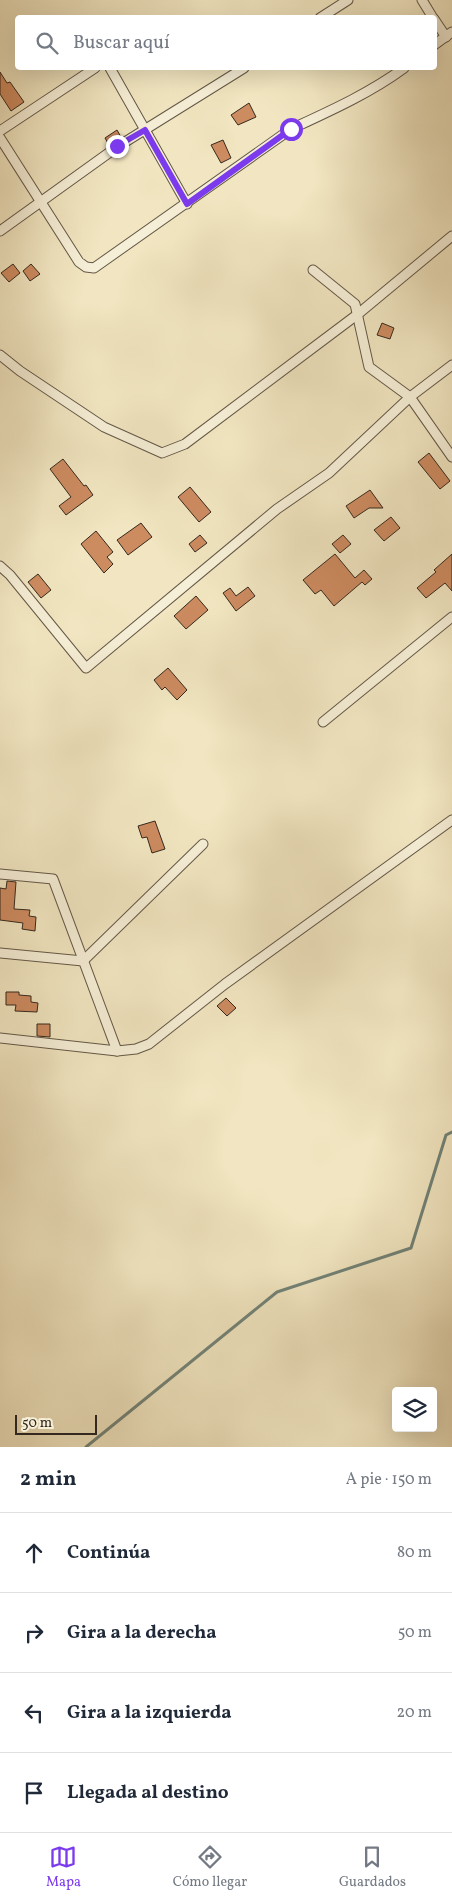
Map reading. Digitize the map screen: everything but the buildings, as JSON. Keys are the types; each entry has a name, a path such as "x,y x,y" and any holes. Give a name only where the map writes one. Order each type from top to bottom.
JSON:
{"street":[{"path":"325,15 348,0"},
{"path":"422,0 432,15"},
{"path":"437,21 449,34 437,43"},
{"path":"0,131 92,70"},
{"path":"111,70 187,204"},
{"path":"0,231 117,146 241,70"},
{"path":"0,138 79,262 90,269 98,267 291,129 324,114 401,70"},
{"path":"0,354 20,371 104,426 162,453 185,444 358,314 452,236"},
{"path":"313,270 356,304 369,367 410,397 452,456"},
{"path":"0,566 10,574 86,668 277,509 329,473 410,397 452,365"},
{"path":"323,722 452,617"},
{"path":"0,1038 116,1051 136,1049 149,1044 225,984 452,820"},
{"path":"0,953 83,960 203,844"},
{"path":"0,874 53,879 116,1051"}],"waterway":[{"path":"86,1447 277,1292 411,1248 446,1135 452,1132"}],"route":[{"path":"117,146 145,130 187,204 291,129"}]}
